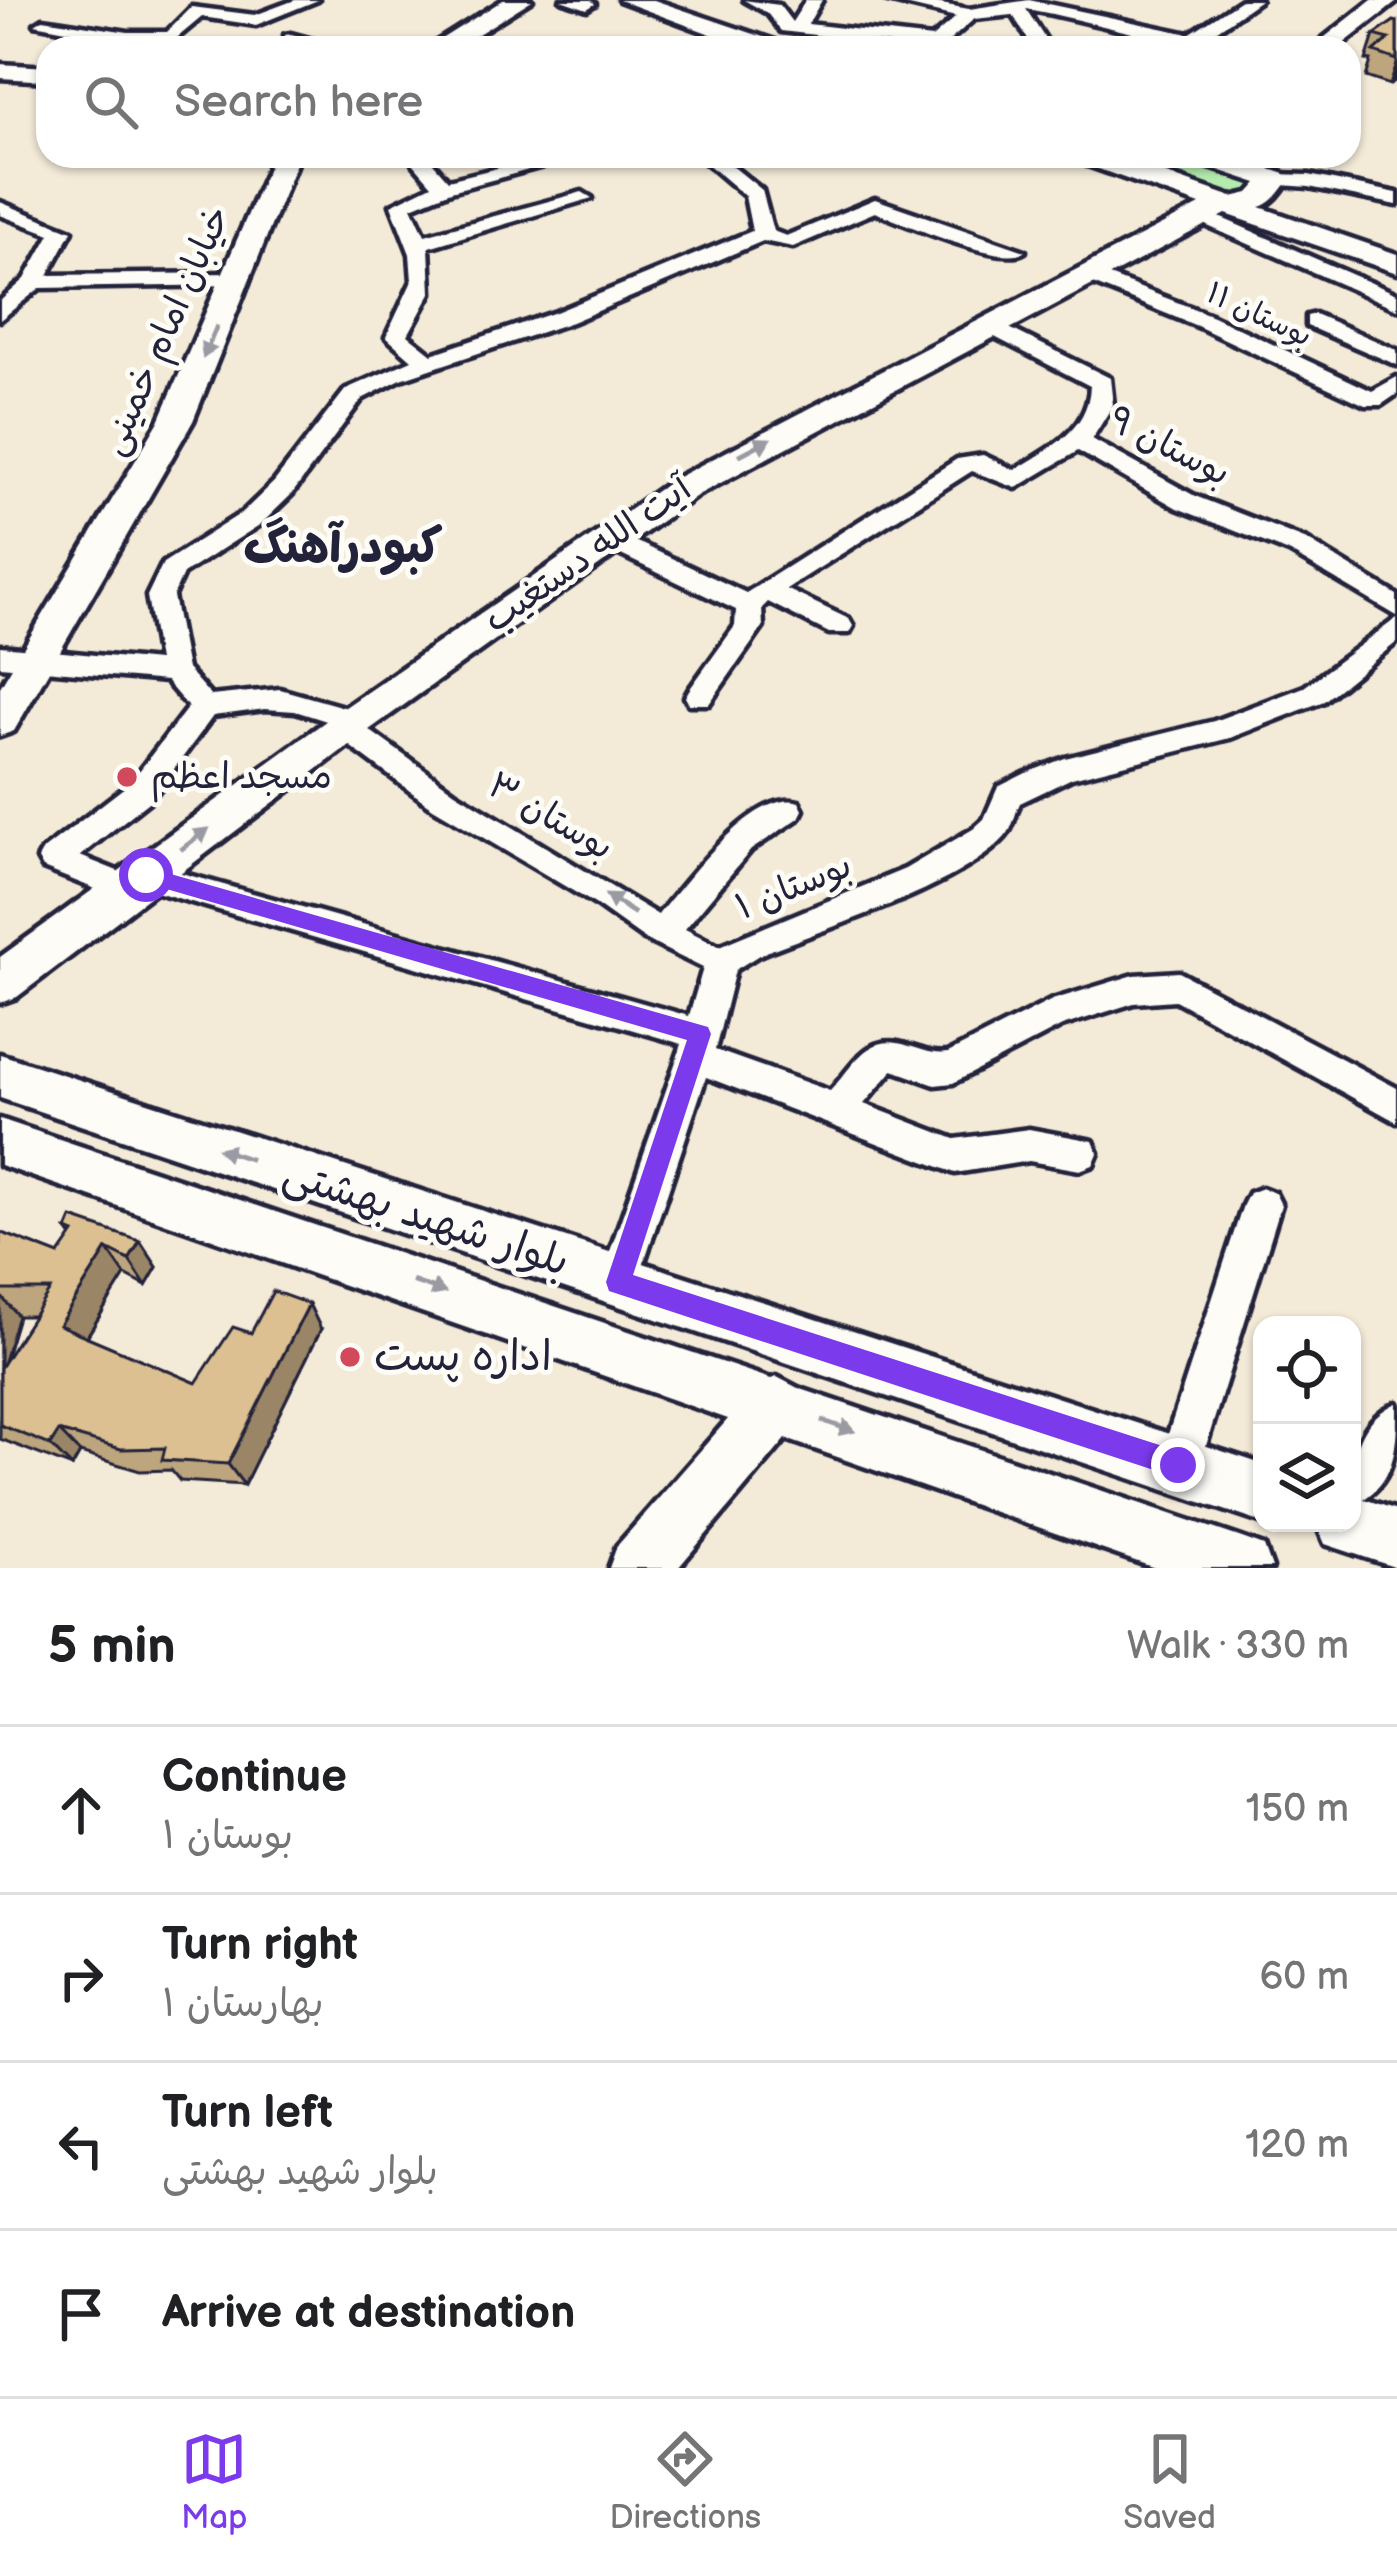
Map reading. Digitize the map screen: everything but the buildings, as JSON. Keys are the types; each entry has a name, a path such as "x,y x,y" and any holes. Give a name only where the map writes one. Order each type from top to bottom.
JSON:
{"main road":[{"path":"459,36 520,0"},
{"path":"631,0 737,36"},
{"path":"1339,36 1387,0"},
{"path":"0,71 36,73"},
{"name":"خیابان امام خمینی","path":"0,721 176,421 281,168"},
{"path":"1129,168 1238,201 1397,261"},
{"path":"1213,168 1238,201"},
{"name":"آیت الله دستغیب","path":"0,983 350,724 719,466 1238,201"},
{"name":"بلوار شهید بهشتی","path":"0,1076 1253,1491"},
{"name":"بلوار شهید بهشتی","path":"0,1142 1242,1568"},
{"path":"343,1258 373,1201"},
{"path":"640,1568 777,1405"},
{"path":"1361,1528 1397,1540"}],"street":[{"path":"173,36 198,11 256,20 310,0"},
{"path":"752,0 772,9 782,26 864,36"},
{"path":"797,28 814,0"},
{"path":"892,0 969,14 1018,5 1129,32 1166,36"},
{"path":"1198,36 1252,0"},
{"path":"1018,5 1035,36"},
{"path":"948,36 969,14"},
{"path":"43,24 121,36"},
{"path":"813,36 819,30"},
{"path":"427,168 444,187"},
{"path":"423,363 426,360 404,346 397,328 418,301 419,242 400,205 444,187 522,168"},
{"path":"723,168 755,194 763,234"},
{"path":"1238,201 1313,182 1397,200"},
{"path":"419,242 582,198"},
{"path":"1238,201 1397,302"},
{"path":"1015,251 940,231 874,205 786,243 763,234 564,317 423,363 354,394 283,488 253,518 172,569 160,596 174,672 203,707 142,791 55,859 698,1046 836,1109 955,1156 1029,1145 1080,1153"},
{"path":"0,208 62,231 34,282 0,313"},
{"name":"بوستان ۱۱","path":"1091,274 1373,400 1397,384"},
{"path":"34,282 236,279"},
{"path":"1315,321 1397,358"},
{"name":"بوستان ۹","path":"989,325 1102,383 1101,405 1078,441 1186,502 1298,546 1397,607"},
{"path":"699,698 749,627 757,597 966,464 983,463 1016,480 1078,441"},
{"path":"609,539 839,626"},
{"name":"بوستان ۱","path":"618,1282 698,1046 721,962 747,945 916,878 984,838 998,824 1000,808 1009,795 1035,782 1064,770 1220,730 1314,694 1397,627"},
{"path":"0,656 174,672"},
{"name":"بوستان ۳","path":"203,707 270,695 311,704 350,724 444,800 662,933 721,962"},
{"path":"662,933 740,842 788,810"},
{"path":"836,1109 887,1054 934,1070 953,1068 1052,1015 1160,985 1199,993 1397,1106"},
{"path":"1178,1465 1262,1205"},
{"path":"1361,1472 1397,1424"}],"green space":[{"path":"1143,168 1219,168 1261,184 1246,198 1232,199"}],"place":[{"name":"مسجد اعظم","path":"127,777"},
{"name":"اداره پست","path":"350,1357"}],"district":[{"name":"کبودرآهنگ","path":"343,547"}],"route":[{"path":"146,875 700,1034 618,1282 1178,1465"}]}
